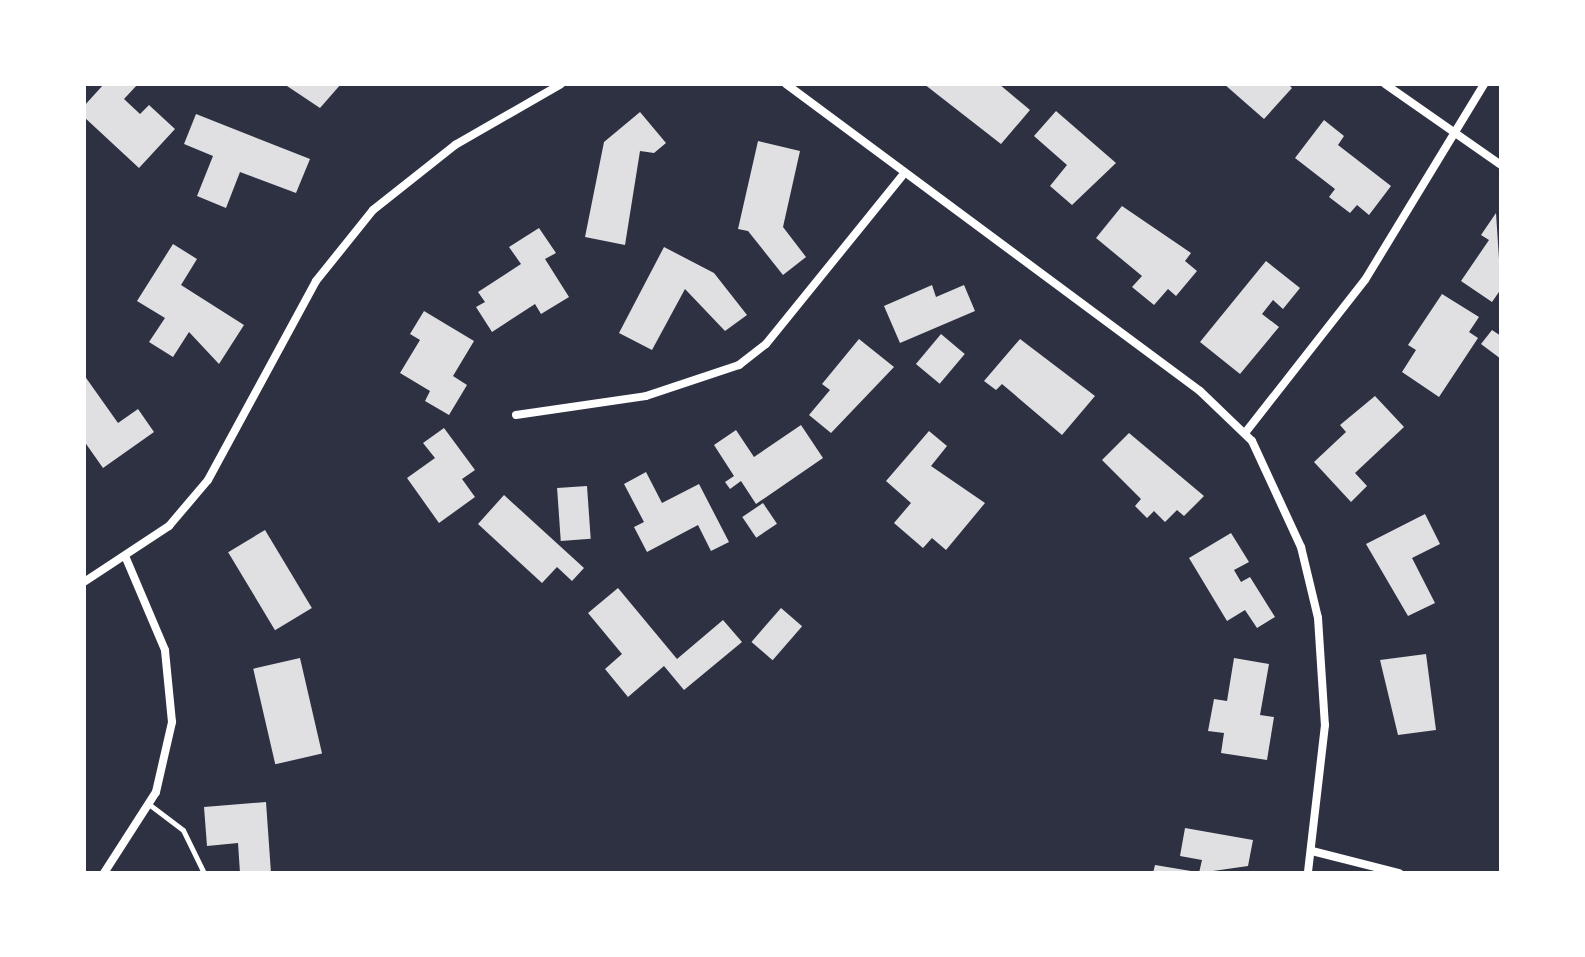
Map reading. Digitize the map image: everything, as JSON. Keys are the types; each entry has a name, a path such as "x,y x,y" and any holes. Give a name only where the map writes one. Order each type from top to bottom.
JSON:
{"street":[{"path":"84,582 126,558 169,526 208,480 316,281 373,210 455,145 561,84"},
{"path":"786,84 902,176 1117,329 1245,433 1291,520 1318,618 1325,725 1308,873"},
{"path":"1385,84 1456,137 1501,165"},
{"path":"1245,433 1365,280 1456,137 1484,84"},
{"path":"516,415 646,396 739,365 766,344 902,176"},
{"path":"104,873 150,805 169,746 170,674 126,558"},
{"path":"1312,851 1399,873"}],"lane":[{"path":"150,805 183,830 204,873"}],"building":[{"path":"104,84 138,84 124,99 140,114 149,105 175,129 139,168 84,117 84,106"},
{"path":"284,84 341,84 320,108"},
{"path":"924,84 999,84 1030,110 1001,144"},
{"path":"1224,84 1288,84 1292,88 1264,119"},
{"path":"1056,111 1116,163 1072,205 1050,186 1067,165 1034,136"},
{"path":"640,112 666,143 654,153 640,151 625,245 585,237 604,142"},
{"path":"196,114 310,159 296,193 240,172 226,208 197,196 213,156 184,144"},
{"path":"1324,120 1344,136 1338,145 1391,186 1369,215 1357,205 1350,213 1329,197 1335,189 1295,158"},
{"path":"758,141 800,151 783,227 806,257 783,275 748,231 738,229"},
{"path":"1122,206 1191,253 1185,261 1197,271 1176,296 1168,289 1154,305 1132,287 1142,276 1096,238"},
{"path":"1496,213 1501,289 1492,302 1461,281 1489,240 1481,235"},
{"path":"539,228 556,253 545,259 569,297 541,314 535,304 492,332 476,307 485,302 478,292 521,264 509,247"},
{"path":"173,244 197,259 181,285 244,325 219,364 189,332 173,357 149,342 165,318 137,301"},
{"path":"664,247 714,273 747,315 725,331 685,289 652,350 619,333"},
{"path":"1266,261 1300,288 1283,309 1273,300 1262,314 1279,327 1240,374 1200,342"},
{"path":"932,285 936,297 964,285 975,311 900,343 884,306"},
{"path":"1442,294 1479,317 1469,332 1478,338 1439,397 1402,372 1416,350 1408,345"},
{"path":"424,311 474,341 453,376 467,385 449,415 425,401 430,391 400,373 420,340 410,334"},
{"path":"1492,330 1501,336 1501,359 1481,344"},
{"path":"941,334 965,354 940,384 916,364"},
{"path":"859,339 894,367 831,433 809,415 830,390 822,384"},
{"path":"1020,339 1095,396 1062,435 1002,384 996,390 984,381"},
{"path":"84,375 118,423 138,409 154,432 103,468 84,441"},
{"path":"1375,396 1404,427 1355,473 1367,486 1351,502 1314,462 1346,432 1340,425"},
{"path":"801,425 823,458 756,504 741,481 730,489 725,482 734,476 714,445 736,430 754,457"},
{"path":"444,428 475,470 462,479 475,497 439,523 407,478 435,458 423,443"},
{"path":"929,431 947,446 931,466 985,503 946,550 932,538 923,548 894,523 911,503 886,481"},
{"path":"1129,433 1204,496 1184,516 1177,510 1165,522 1154,511 1147,518 1135,506 1141,499 1102,460"},
{"path":"646,472 662,503 699,484 729,542 711,551 698,525 647,552 634,527 644,522 624,484"},
{"path":"587,486 591,539 561,541 557,488"},
{"path":"504,495 584,568 572,581 557,567 542,583 478,524"},
{"path":"763,503 777,524 756,538 742,517"},
{"path":"1425,514 1440,544 1412,558 1435,603 1408,616 1366,544"},
{"path":"265,530 312,608 275,630 228,552"},
{"path":"1231,533 1249,562 1234,570 1241,582 1250,577 1275,617 1257,628 1245,610 1227,621 1189,558"},
{"path":"618,588 677,659 723,620 742,642 684,690 664,666 628,697 605,669 622,654 588,613"},
{"path":"781,608 802,626 773,660 751,642"},
{"path":"1426,654 1436,730 1398,735 1380,660"},
{"path":"300,658 322,753 275,764 253,669"},
{"path":"1234,658 1269,664 1260,715 1274,717 1267,760 1221,753 1224,733 1208,731 1214,699 1227,701"},
{"path":"266,802 271,873 240,873 238,843 207,846 204,807"},
{"path":"1185,828 1253,840 1248,866 1199,873 1202,860 1180,856"},
{"path":"1155,865 1191,871 1191,873 1153,873"}]}
